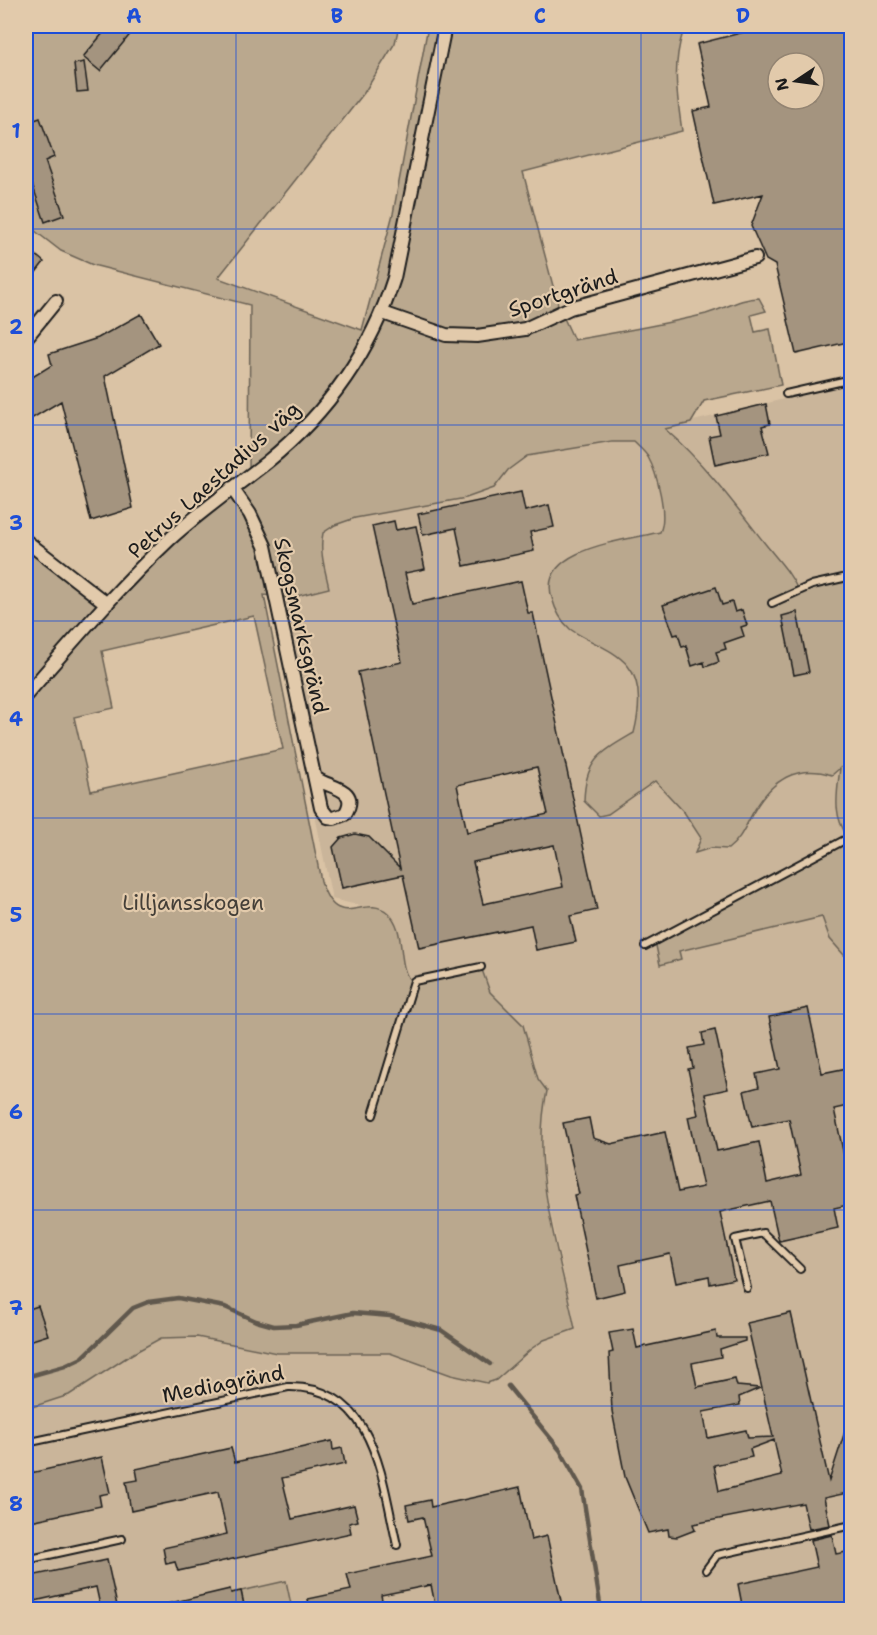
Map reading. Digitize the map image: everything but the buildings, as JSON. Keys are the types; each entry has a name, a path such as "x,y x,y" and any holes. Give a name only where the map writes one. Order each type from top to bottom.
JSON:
{"street":[{"name":"Petrus Laestadius väg","path":"26,695 106,604 172,538 269,460 322,408 355,365 383,313 396,266 445,26"},
{"name":"Sportgränd","path":"383,313 446,335 487,335 525,329 570,308 755,258"},
{"path":"26,338 56,301"},
{"name":"Skogsmarksgränd","path":"232,488 250,514 265,546 317,779"},
{"path":"26,541 106,604"}],"lane":[{"path":"786,394 852,379"},
{"path":"772,603 812,585 852,576"},
{"path":"645,946 852,836"},
{"path":"373,1115 414,981 481,967"},
{"path":"747,1288 735,1239 763,1233 800,1269"},
{"name":"Mediagränd","path":"26,1443 288,1387 308,1386 342,1404 358,1417 368,1434 397,1545"},
{"path":"706,1570 717,1555 852,1525"},
{"path":"26,1560 122,1539"}],"shaded area":[{"path":"851,383 851,1609 26,1610 26,1409 69,1395 161,1338 197,1337 277,1353 390,1353 496,1380 544,1340 575,1328 546,1190 541,1119 547,1091 538,1079 523,1025 490,992 480,967 414,981 409,979 387,912 332,899 257,528 280,509 664,428"}],"green space":[{"name":"Lilljansskogen","path":"26,26 399,26 395,43 364,93 218,278 362,330 393,214 428,26 699,26 683,32 678,57 677,93 682,131 523,172 558,305 574,340 690,318 752,298 759,298 766,311 751,315 755,332 770,329 781,385 704,401 691,423 665,429 717,482 786,570 798,590 851,576 852,836 849,838 852,845 851,955 844,955 830,939 822,917 679,951 681,959 660,965 655,941 848,837 838,812 840,768 832,775 819,772 796,773 777,783 761,800 740,836 728,849 711,848 695,853 701,838 684,812 655,781 608,814 599,816 584,801 587,776 591,767 604,752 634,733 638,690 633,673 622,660 577,634 564,622 553,602 551,581 558,568 571,557 588,549 660,532 663,515 658,483 648,457 634,442 612,442 527,456 508,470 494,488 466,498 355,518 335,525 323,533 322,540 323,560 329,588 289,598 264,595 321,881 327,897 335,906 343,909 370,907 379,908 388,913 397,928 405,972 409,979 414,981 481,967 490,992 523,1025 538,1079 547,1091 543,1120 544,1180 575,1329 544,1340 496,1380 487,1383 451,1375 390,1353 277,1353 197,1337 161,1338 69,1395 26,1409 26,541 107,604 249,476 250,305 93,265 61,251 26,224","holes":["254,616 283,749 91,791 74,717 114,708 102,651"]},
{"path":"286,1581 292,1609 245,1609 241,1591"}],"waterway":[{"path":"26,1377 65,1366 82,1358 133,1308 148,1302 178,1298 225,1307 256,1321 274,1326 296,1325 353,1313 390,1316 441,1330 490,1364"},
{"path":"508,1386 560,1450 582,1489 601,1610"}]}
